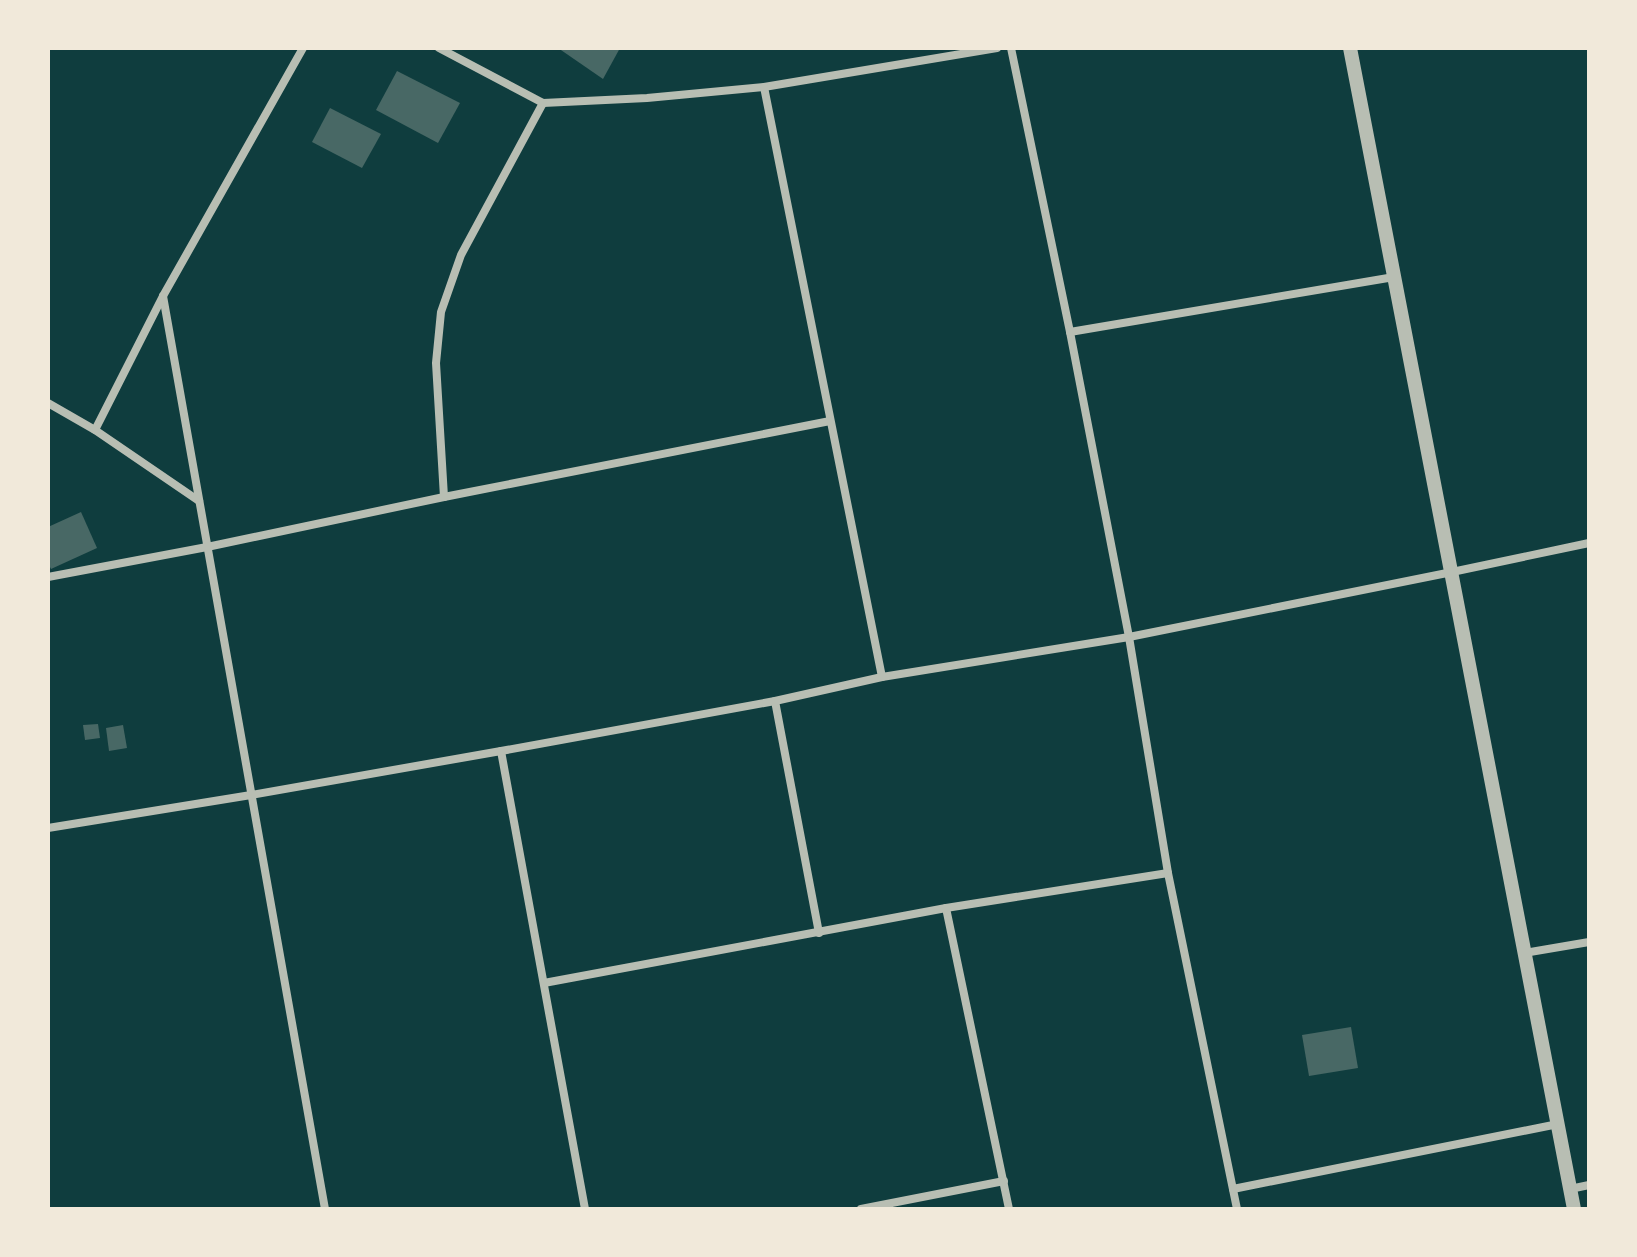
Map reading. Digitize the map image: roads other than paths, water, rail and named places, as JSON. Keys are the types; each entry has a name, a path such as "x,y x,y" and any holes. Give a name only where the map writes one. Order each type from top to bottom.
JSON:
{"street":[{"path":"95,430 163,296 303,48"},
{"path":"439,48 543,103 647,98 764,87 997,48"},
{"path":"1011,48 1070,332 1129,637 1168,873 1237,1209"},
{"path":"1350,48 1574,1209"},
{"path":"764,87 882,677"},
{"path":"444,497 436,363 441,312 461,255 543,103"},
{"path":"1070,332 1394,277"},
{"path":"163,296 325,1209"},
{"path":"48,403 95,430 199,501"},
{"path":"48,577 830,421"},
{"path":"48,828 501,751 775,701 882,677 1129,637 1589,543"},
{"path":"775,701 819,933"},
{"path":"501,751 585,1209"},
{"path":"544,983 946,908 1168,873"},
{"path":"946,908 1009,1209"},
{"path":"1524,953 1589,942"},
{"path":"1233,1189 1558,1124"},
{"path":"861,1209 1004,1181"},
{"path":"1570,1189 1589,1185"}]}
